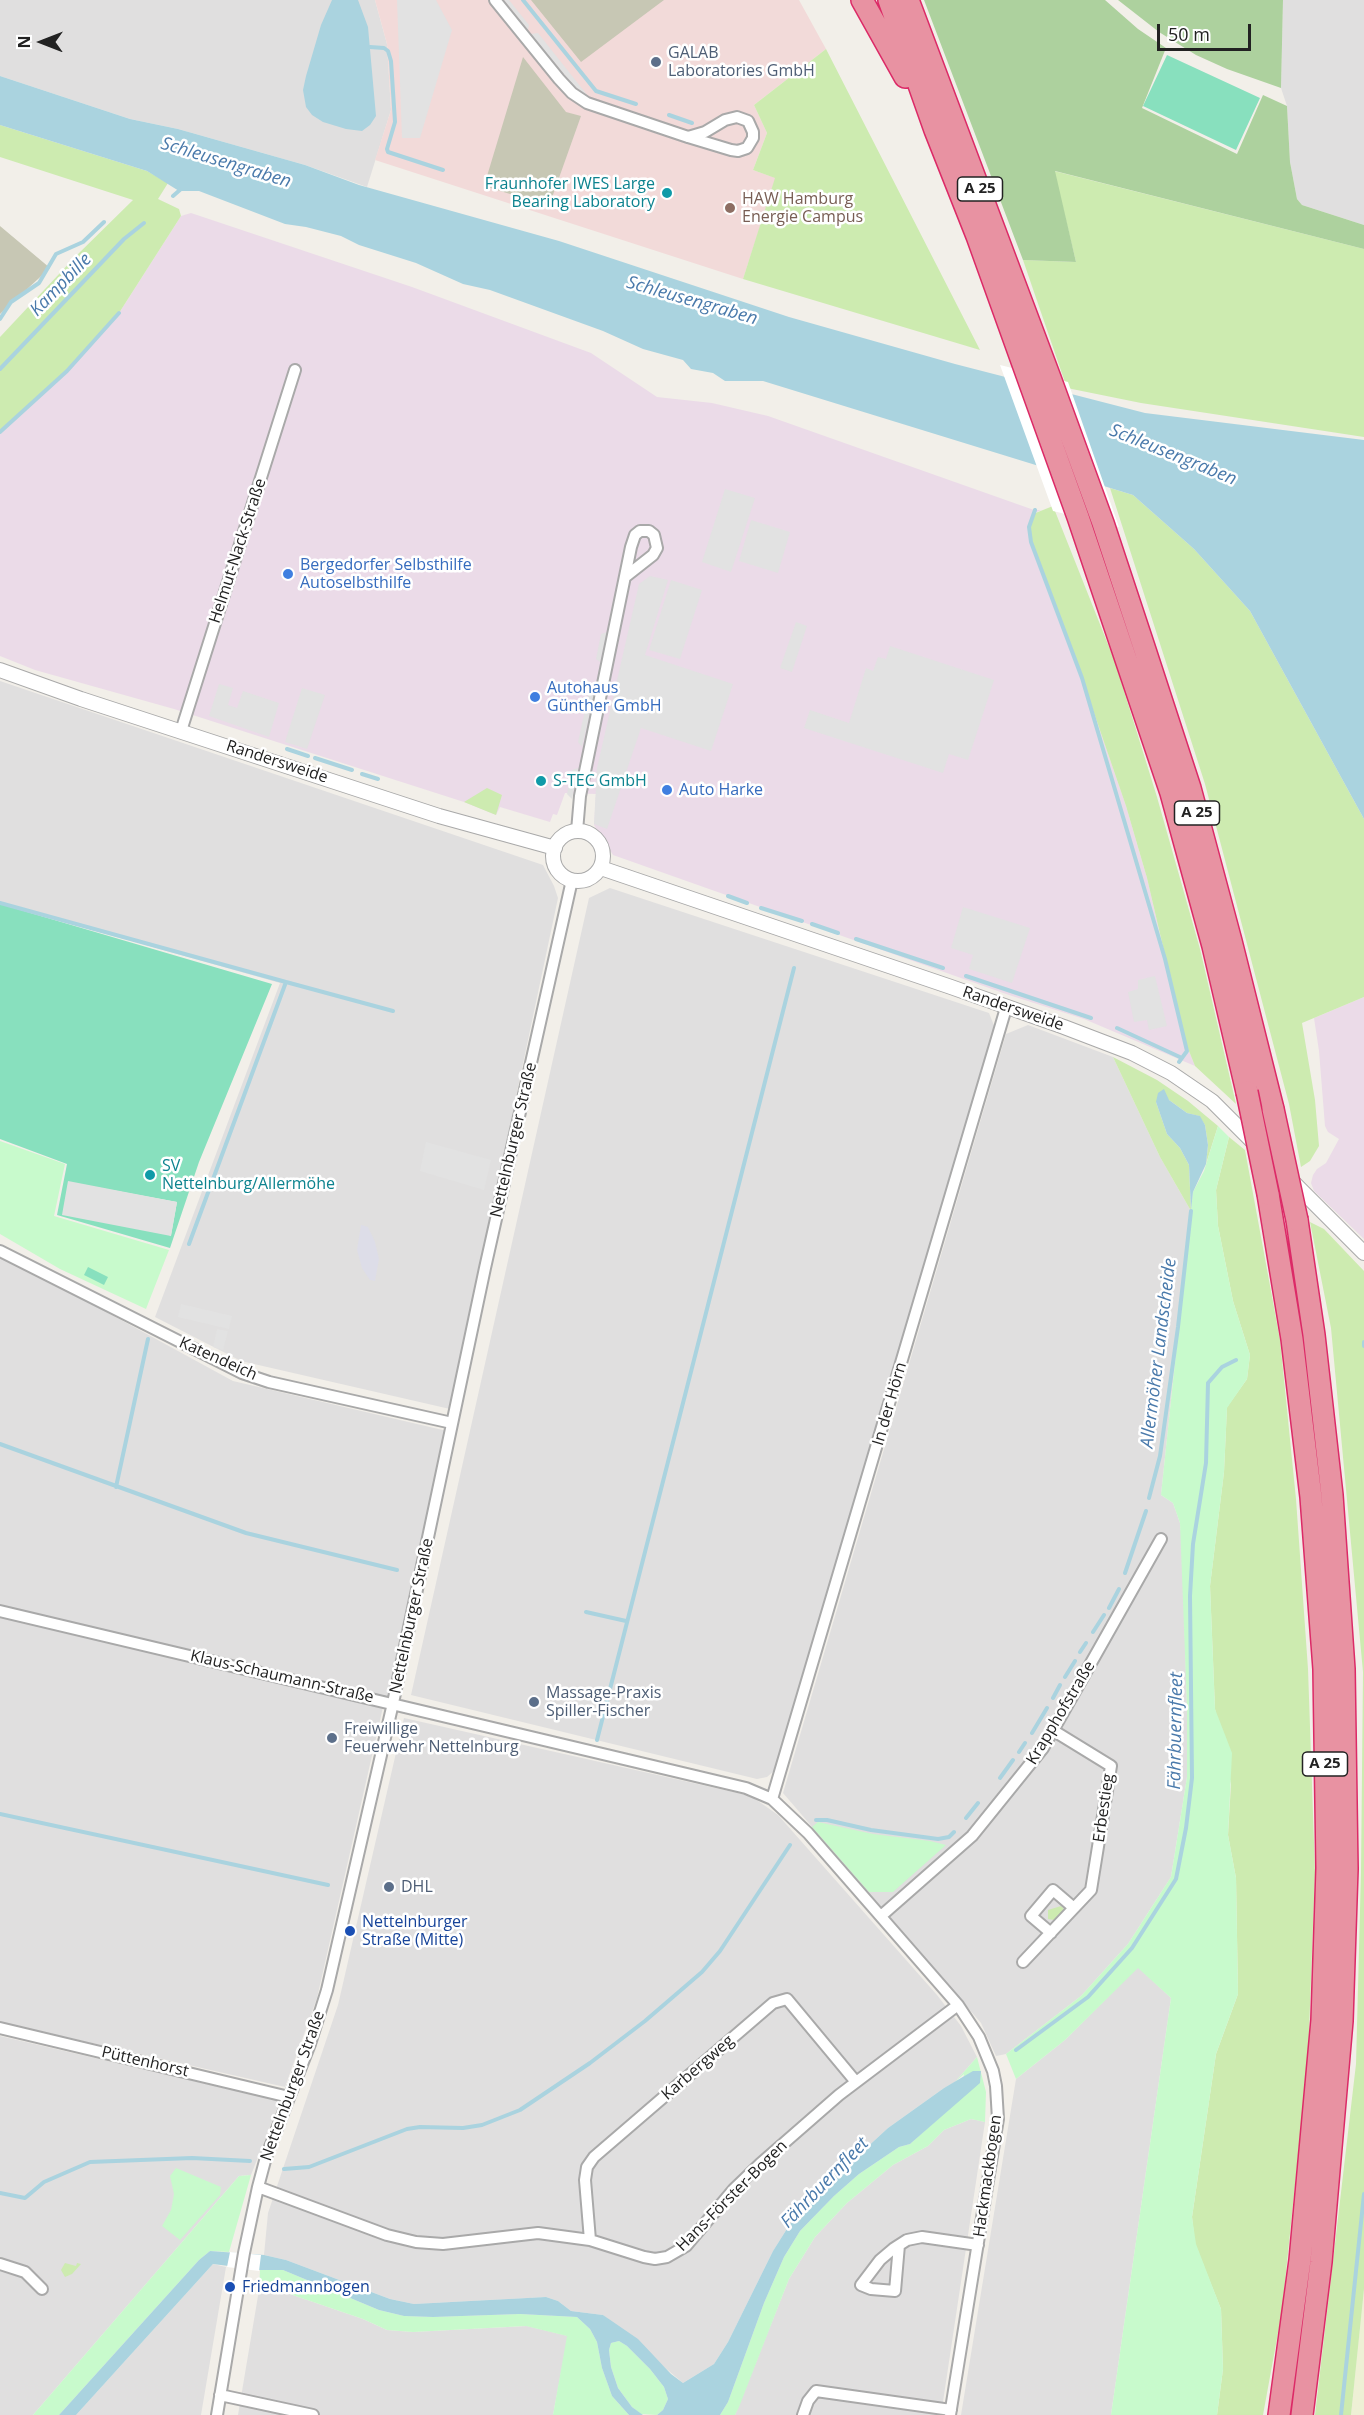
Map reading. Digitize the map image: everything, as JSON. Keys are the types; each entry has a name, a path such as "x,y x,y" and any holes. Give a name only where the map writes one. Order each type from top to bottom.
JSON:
{"highway":[{"path":"862,0 935,130"},
{"name":"A 25","path":"889,0 1078,517 1171,793 1213,946 1247,1092 1268,1194 1292,1339 1311,1497 1324,1669 1327,1868 1321,2032 1300,2260 1280,2415"},
{"name":"A 25","path":"908,0 1103,523 1190,788 1232,941 1273,1108 1297,1220 1314,1335 1332,1495 1344,1669 1347,1869 1342,2021 1321,2262 1302,2415"}],"street":[{"path":"495,0 559,80 581,99 688,137 738,151 747,147 753,132 748,121 737,117 688,137"},
{"name":"Helmut-Nack-Straße","path":"181,731 295,370"},
{"path":"577,831 580,796 625,577"},
{"name":"Randersweide","path":"0,670 77,698 439,816 555,848"},
{"path":"577,831 588,833 600,844 603,860 601,868 588,879 572,880 558,871 554,856 555,848 565,835 577,831"},
{"name":"Randersweide","path":"601,868 951,987 1112,1045 1171,1073 1194,1088 1229,1118 1364,1253"},
{"name":"Nettelnburger Straße","path":"217,2415 244,2253 258,2187 270,2147 326,1996 393,1703 452,1423 572,880"},
{"name":"In der Hörn","path":"772,1799 1006,1008"},
{"name":"Katendeich","path":"0,1251 242,1373 269,1382 452,1423"},
{"name":"Krapphofstraße","path":"881,1916 952,1856 975,1832 1029,1766 1054,1731 1161,1539"},
{"name":"Klaus-Schaumann-Straße","path":"0,1611 746,1788 772,1799"},
{"name":"Erbestieg","path":"1023,1962 1091,1890 1111,1766 1054,1731"},
{"name":"Hackmackbogen","path":"772,1799 808,1833 958,2005 979,2037 990,2064 996,2086 998,2119 951,2413"},
{"path":"1051,1933 1031,1916 1053,1890 1074,1908"},
{"name":"Karbergweg","path":"590,2240 585,2180 587,2167 594,2157 773,2003 787,1999 856,2082"},
{"name":"Hans-Förster-Bogen","path":"258,2187 387,2235 416,2242 443,2244 538,2233 590,2240 655,2259 676,2253 686,2246 734,2189 760,2164 856,2082 958,2005"},
{"name":"Püttenhorst","path":"0,2028 289,2097"},
{"path":"899,2246 895,2291 871,2289 861,2284 880,2260 907,2240 922,2237 978,2245"},
{"path":"0,2264 25,2272 42,2289"},
{"path":"803,2415 808,2401 816,2391 951,2413"},
{"path":"220,2395 313,2415"}],"shaded area":[{"path":"0,0 375,0 387,44 391,110 367,187 305,165 178,129 130,119 0,76"},
{"path":"375,0 799,0 826,49 754,105 767,133 753,170 776,178 743,279 375,160 391,110 387,44"},
{"path":"397,0 436,0 452,30 420,138 402,138"},
{"path":"504,0 509,0 529,25 528,30"},
{"path":"531,0 664,0 581,62"},
{"path":"1283,0 1364,0 1364,225 1302,205 1297,199 1290,162 1287,106 1281,88"},
{"path":"538,33 588,96 574,86 530,34"},
{"path":"523,57 566,112 581,116 549,206 484,186"},
{"path":"191,213 412,287 591,353 657,397 712,403 768,416 1034,510 1041,510 1033,514 1029,527 1031,542 1082,678 1126,806 1147,878 1185,1041 1195,1066 1084,1019 1009,995 613,855 594,825 596,794 565,793 557,815 553,814 550,822 500,807 496,815 464,802 174,709 35,670 0,656 0,432 67,371 119,313 181,216"},
{"path":"0,226 50,268 0,314"},
{"path":"725,489 755,498 731,572 702,562"},
{"path":"751,520 790,532 778,573 739,561"},
{"path":"650,576 668,580 645,655 733,684 711,751 641,728 607,829 594,824 597,768 639,584"},
{"path":"671,580 702,590 680,659 649,650"},
{"path":"796,622 807,626 792,672 780,668"},
{"path":"607,632 600,662 596,659 601,634"},
{"path":"890,646 994,680 968,760 949,754 943,773 804,728 810,710 849,723 866,668 873,671 878,657 886,659"},
{"path":"0,681 543,865 558,898 450,1409 241,1361 155,1317 280,983 0,904"},
{"path":"219,684 233,688 228,705 237,708 243,691 279,703 269,737 209,716"},
{"path":"596,686 582,747 578,742 590,687"},
{"path":"302,688 325,695 307,749 285,742"},
{"path":"578,768 572,799 567,794 572,770"},
{"path":"610,888 989,1013 995,1028 775,1770 767,1777 757,1779 411,1695 589,898"},
{"path":"963,907 1030,928 1012,983 969,969 973,955 951,948"},
{"path":"1155,976 1167,1026 1149,1030 1147,1020 1134,1022 1128,992 1138,989 1138,980"},
{"path":"1364,997 1364,1239 1314,1191 1311,1183 1313,1175 1326,1163 1339,1139 1328,1132 1325,1126 1314,1018"},
{"path":"1028,1025 1113,1057 1160,1157 1191,1211 1161,1495 1173,1503 1180,1523 1182,1542 1187,1777 1171,1877 1128,1944 1081,1996 1006,2054 996,2056 981,2023 783,1793 1006,1034"},
{"path":"426,1142 491,1160 484,1190 420,1171"},
{"path":"68,1181 177,1202 171,1236 62,1215"},
{"path":"361,1225 368,1227 375,1242 379,1259 375,1281 370,1280 362,1268 357,1250"},
{"path":"0,1254 233,1381 447,1431 390,1699 58,1622 0,1604"},
{"path":"181,1304 232,1316 229,1329 178,1317"},
{"path":"217,1329 228,1331 223,1350 213,1347"},
{"path":"0,1617 383,1707 317,1998 285,2087 0,2022"},
{"path":"404,1718 751,1796 778,1815 937,1995 961,2026 977,2057 955,2082 888,2128 825,2186 790,2224 773,2251 728,2342 714,2364 683,2383 603,2315 571,2311 558,2301 546,2297 414,2304 390,2299 286,2260 264,2255 268,2213 338,2005"},
{"path":"1138,1967 1171,1998 1111,2415 961,2415 1016,2079 1065,2040"},
{"path":"0,2036 280,2101 251,2175 239,2176 33,2415 0,2415"},
{"path":"971,2119 985,2122 941,2415 735,2415 789,2279 815,2237 847,2203 893,2165 928,2146 944,2130"},
{"path":"213,2264 226,2267 201,2415 76,2415"},
{"path":"1364,2289 1364,2415 1351,2415 1360,2326"},
{"path":"259,2290 278,2290 363,2319 387,2330 413,2332 527,2326 568,2336 553,2415 238,2415"}],"green space":[{"path":"924,0 1105,0 1138,29 1166,48 1142,108 1237,154 1263,95 1287,106 1290,162 1297,199 1302,205 1364,225 1364,249 1055,171 1076,262 1023,260"},
{"path":"1118,0 1283,0 1281,88 1227,69 1196,55 1159,32"},
{"path":"826,49 980,350 743,279 775,178 753,170 767,133 754,105"},
{"path":"1167,55 1260,98 1236,150 1143,106"},
{"path":"0,125 147,171 168,183 158,199 179,209 181,216 119,313 67,371 0,432 0,337 75,257 133,200 0,157"},
{"path":"1054,171 1364,249 1364,437 1141,403 1067,388 1023,260 1076,262"},
{"path":"1110,488 1133,495 1194,549 1250,611 1364,819 1364,997 1302,1023 1315,1100 1319,1146 1310,1161 1301,1167 1289,1104 1205,784"},
{"path":"1053,506 1115,662 1157,797 1200,949 1236,1104 1195,1066 1185,1041 1147,878 1126,806 1082,678 1031,542 1029,527 1033,514"},
{"path":"487,788 502,795 496,815 464,802"},
{"path":"0,904 272,984 199,1162 170,1248 57,1215 67,1164 0,1139","holes":["68,1182 177,1202 171,1236"]},
{"path":"1113,1057 1157,1080 1188,1101 1218,1126 1206,1164 1208,1145 1205,1125 1199,1116 1187,1113 1169,1100 1156,1102 1167,1134 1180,1148 1189,1165 1191,1211 1160,1157"},
{"path":"1218,1126 1229,1137 1216,1190 1218,1226 1233,1301 1250,1355 1247,1379 1227,1408 1224,1472 1210,1586 1215,1709 1232,1753 1228,1835 1236,1878 1238,1994 1216,2054 1192,2217 1196,2244 1221,2309 1223,2369 1217,2415 1111,2415 1171,1998 1138,1968 1065,2040 1016,2079 1006,2054 1081,1996 1128,1944 1171,1877 1187,1777 1187,1707 1180,1523 1173,1503 1161,1495 1193,1192 1204,1171"},
{"path":"1229,1137 1245,1150 1280,1340 1296,1499 1308,1669 1315,1872 1308,2058 1282,2311 1263,2415 1217,2415 1223,2369 1221,2309 1195,2244 1192,2217 1216,2054 1238,1994 1236,1878 1228,1835 1231,1784 1215,1709 1210,1586 1224,1472 1227,1407 1247,1379 1250,1355 1233,1301 1218,1226 1216,1190"},
{"path":"0,1141 65,1164 54,1216 169,1250 146,1309 60,1269 0,1234"},
{"path":"1310,1222 1324,1229 1364,1271 1364,2289 1351,2415 1315,2415 1356,2064 1363,1672 1331,1328"},
{"path":"88,1267 108,1277 104,1285 84,1275"},
{"path":"818,1822 873,1834 946,1845 893,1892 869,1892 812,1827"},
{"path":"1061,1906 1064,1909 1057,1918 1048,1919 1048,1910"},
{"path":"977,2057 986,2092 985,2122 971,2119 944,2130 928,2146 893,2165 847,2203 815,2237 789,2279 735,2415 720,2415 728,2402 764,2303 784,2257 800,2231 859,2174 899,2147 910,2144 960,2099 964,2074 955,2082"},
{"path":"176,2168 221,2187 220,2195 180,2240 162,2226 171,2210 174,2194 170,2176"},
{"path":"251,2175 229,2252 210,2251 199,2260 59,2415 33,2415 239,2176"},
{"path":"65,2263 76,2266 77,2263 81,2264 72,2274 65,2277 61,2270"},
{"path":"260,2270 283,2270 379,2310 404,2316 520,2314 577,2317 590,2329 597,2342 602,2368 612,2396 629,2415 553,2415 567,2336 526,2326 413,2332 387,2330 363,2319 278,2290 259,2290"},
{"path":"619,2341 650,2369 664,2387 668,2399 663,2410 657,2415 641,2414 632,2407 618,2388 611,2367 609,2350 611,2343"}],"water":[{"path":"332,0 358,0 368,27 376,116 362,131 323,122 312,115 306,107 303,90 306,76 321,25"},
{"name":"Schleusengraben","path":"0,76 130,119 178,129 305,165 359,185 559,241 789,317 955,364 1145,413 1364,440 1364,819 1250,611 1194,549 1133,495 763,381 725,381 713,373 691,369 683,360 643,349 603,331 490,290 463,284 416,263 359,245 341,236 285,224 199,191 179,191 147,171 0,125"},
{"path":"1164,1089 1169,1100 1187,1113 1200,1116 1205,1125 1208,1145 1206,1164 1193,1192 1191,1211 1189,1165 1180,1148 1167,1134 1156,1102 1158,1093"},
{"path":"973,2071 981,2071 980,2083 910,2144 899,2147 859,2174 800,2231 784,2257 764,2303 728,2402 720,2415 657,2415 663,2410 668,2399 664,2387 650,2369 619,2341 611,2343 609,2350 611,2367 618,2388 632,2407 643,2415 629,2415 612,2396 602,2368 597,2342 590,2329 577,2317 520,2314 404,2316 379,2310 283,2270 260,2270 213,2264 76,2415 59,2415 199,2260 210,2251 264,2255 286,2260 390,2299 414,2304 546,2297 558,2301 571,2311 603,2315 638,2339 671,2374 683,2383 714,2364 728,2342 773,2251 790,2224 825,2186 888,2128 944,2088"}],"pier":[{"path":"1000,365 1068,382 1119,527 1053,511"},
{"path":"230,2252 261,2255 259,2271 227,2267"}],"waterway":[{"path":"523,0 596,91 636,104"},
{"path":"370,47 384,48 388,51 391,61 395,122 388,152 443,170"},
{"path":"669,115 692,123"},
{"name":"Kampbille","path":"173,196 181,189"},
{"path":"0,319 11,302 39,283 56,254 83,242 104,222"},
{"name":"Kampbille","path":"0,369 124,239 144,223"},
{"path":"0,432 67,371 119,313"},
{"path":"1035,510 1029,527 1031,542 1082,678 1165,959 1187,1051 1179,1062"},
{"path":"287,749 308,756"},
{"path":"315,758 352,770"},
{"path":"362,774 378,779"},
{"path":"728,896 747,903"},
{"path":"0,903 286,982"},
{"path":"761,908 802,921"},
{"path":"812,924 838,933"},
{"path":"856,939 943,968"},
{"path":"597,1740 794,968"},
{"path":"966,976 1091,1018"},
{"path":"189,1244 286,982 393,1011"},
{"path":"1117,1028 1182,1058"},
{"name":"Allermöher Landscheide","path":"1149,1498 1160,1456 1191,1211"},
{"path":"116,1487 148,1339"},
{"name":"Fährbuernfleet","path":"1016,2050 1088,1997 1132,1948 1176,1879 1186,1828 1192,1778 1190,1596 1193,1544 1206,1463 1208,1383 1222,1367 1236,1360"},
{"path":"0,1444 246,1533 397,1570"},
{"name":"Allermöher Landscheide","path":"1125,1573 1146,1511"},
{"name":"Allermöher Landscheide","path":"1109,1608 1119,1589"},
{"path":"586,1612 626,1621"},
{"name":"Allermöher Landscheide","path":"1093,1632 1104,1615"},
{"name":"Allermöher Landscheide","path":"1080,1652 1086,1643"},
{"name":"Allermöher Landscheide","path":"1065,1677 1075,1661"},
{"name":"Allermöher Landscheide","path":"1053,1698 1060,1685"},
{"name":"Allermöher Landscheide","path":"1032,1733 1047,1708"},
{"name":"Allermöher Landscheide","path":"1019,1752 1025,1743"},
{"name":"Allermöher Landscheide","path":"1000,1778 1013,1760"},
{"name":"Allermöher Landscheide","path":"966,1818 978,1803"},
{"path":"0,1814 328,1885"},
{"path":"816,1820 938,1839 949,1837 954,1832"},
{"path":"284,2169 309,2167 407,2129 463,2128 482,2125 520,2110 590,2063 645,2021 702,1972 720,1951 790,1845"},
{"path":"0,2193 25,2198 44,2182 90,2162 192,2158 250,2161"},
{"path":"1341,2415 1364,2194"}],"place":[{"name":"GALAB Laboratories GmbH","path":"656,62"},
{"name":"Fraunhofer IWES Large Bearing Laboratory","path":"667,193"},
{"name":"HAW Hamburg Energie Campus","path":"730,208"},
{"name":"Bergedorfer Selbsthilfe Autoselbsthilfe","path":"288,574"},
{"name":"Autohaus Günther GmbH","path":"535,697"},
{"name":"S-TEC GmbH","path":"541,781"},
{"name":"Auto Harke","path":"667,790"},
{"name":"SV Nettelnburg/Allermöhe","path":"150,1175"},
{"name":"Massage-Praxis Spiller-Fischer","path":"534,1702"},
{"name":"Freiwillige Feuerwehr Nettelnburg","path":"332,1738"},
{"name":"DHL","path":"389,1887"},
{"name":"Nettelnburger Straße (Mitte)","path":"350,1931"},
{"name":"Friedmannbogen","path":"230,2287"}]}
